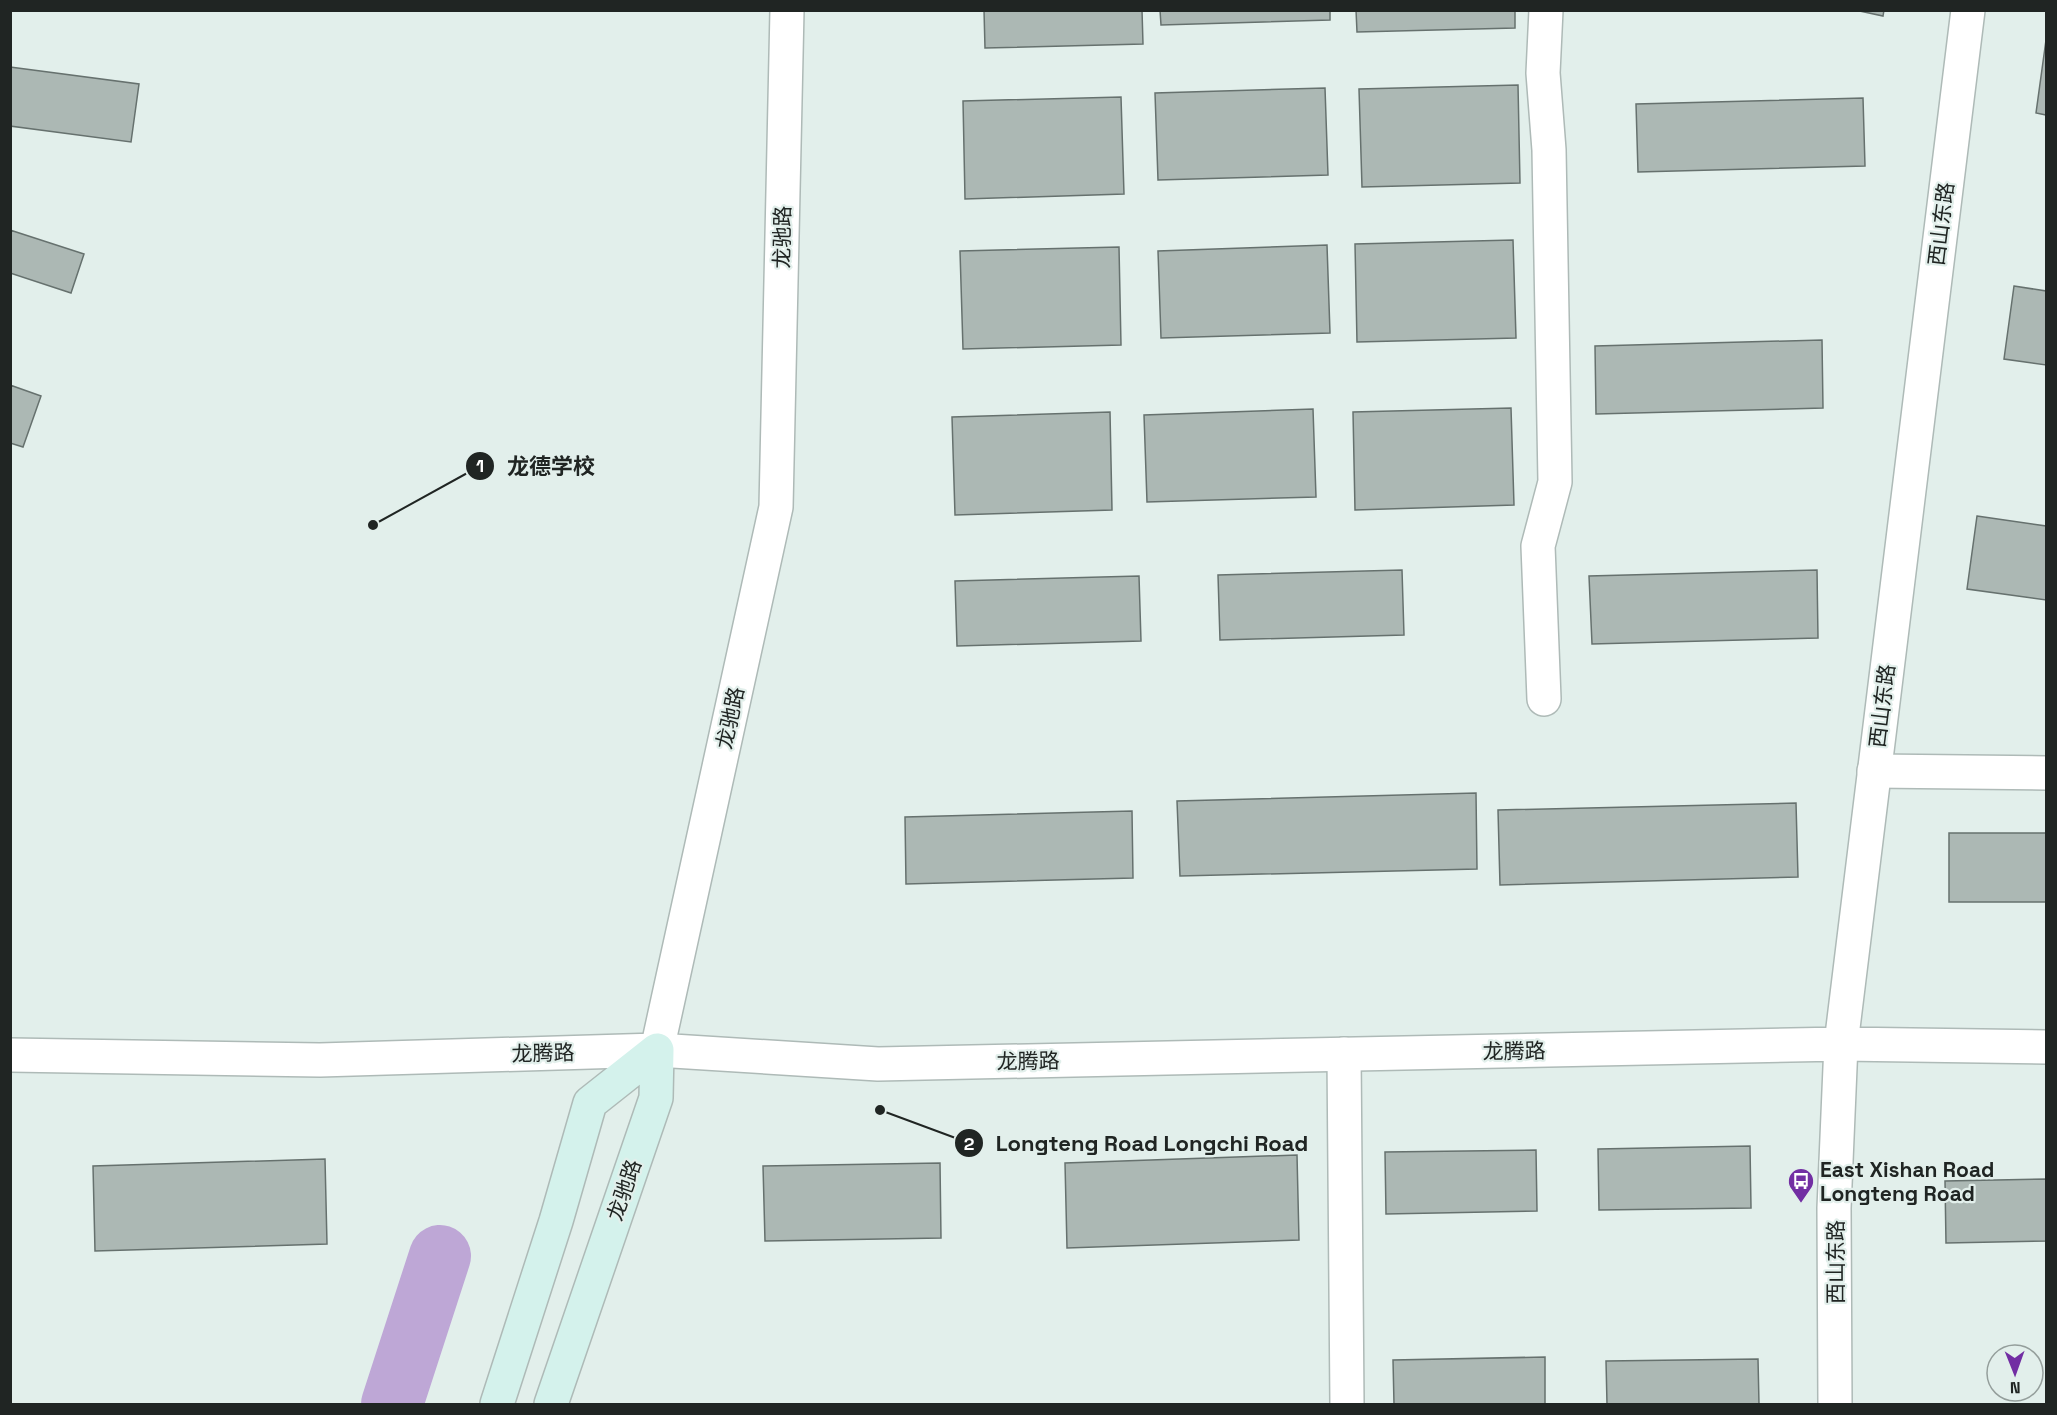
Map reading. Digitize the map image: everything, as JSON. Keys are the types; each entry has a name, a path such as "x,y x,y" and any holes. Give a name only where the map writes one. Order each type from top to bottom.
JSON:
{"main road":[{"path":"497,1404 556,1221 590,1103 657,1050"},
{"name":"龙驰路","path":"551,1404 656,1098 657,1050"}],"street":[{"name":"龙驰路","path":"657,1050 776,507 787,10"},
{"path":"1544,699 1538,546 1555,482 1549,150 1543,73 1546,10"},
{"name":"西山东路","path":"1835,1404 1834,1208 1841,1044 1968,10"},
{"path":"1874,771 2046,773"},
{"name":"龙腾路","path":"10,1056 320,1059 657,1050 878,1064 1841,1044 2046,1047"},
{"path":"1344,1054 1347,1404"}],"building":[{"path":"984,10 1142,10 1143,44 985,48"},
{"path":"1160,10 1330,10 1330,20 1161,25"},
{"path":"1356,10 1515,10 1515,28 1357,32"},
{"path":"1855,10 1884,10 1883,16"},
{"path":"2046,40 2046,115 2036,113"},
{"path":"10,67 139,84 131,142 10,126"},
{"path":"1518,85 1520,183 1362,187 1359,89"},
{"path":"1325,88 1328,175 1158,180 1155,93"},
{"path":"1121,97 1124,194 965,199 963,101"},
{"path":"1863,98 1865,166 1638,172 1636,104"},
{"path":"10,230 84,254 71,293 10,273"},
{"path":"1513,240 1516,338 1357,342 1355,244"},
{"path":"1327,245 1330,333 1161,338 1158,251"},
{"path":"1119,247 1121,345 963,349 960,251"},
{"path":"2014,286 2046,291 2046,365 2004,359"},
{"path":"1822,340 1823,408 1596,414 1595,346"},
{"path":"10,385 41,396 23,447 10,443"},
{"path":"1511,408 1514,505 1355,510 1353,412"},
{"path":"1313,409 1316,497 1147,502 1144,415"},
{"path":"1110,412 1112,510 955,515 952,417"},
{"path":"1977,516 2046,526 2046,600 1967,589"},
{"path":"1402,570 1404,635 1220,640 1218,575"},
{"path":"1817,570 1818,638 1592,644 1589,576"},
{"path":"1139,576 1141,641 957,646 955,581"},
{"path":"1476,793 1477,869 1180,876 1177,801"},
{"path":"1796,803 1798,877 1500,885 1498,810"},
{"path":"1132,811 1133,878 906,884 905,817"},
{"path":"1949,833 2046,833 2046,902 1949,902"},
{"path":"1750,1146 1751,1208 1599,1210 1598,1149"},
{"path":"1536,1150 1537,1211 1386,1214 1385,1152"},
{"path":"1297,1155 1299,1240 1067,1248 1065,1163"},
{"path":"325,1159 327,1244 95,1251 93,1166"},
{"path":"940,1163 941,1238 765,1241 763,1166"},
{"path":"2046,1179 2046,1241 1946,1243 1945,1181"},
{"path":"1545,1357 1545,1404 1394,1404 1393,1360"},
{"path":"1758,1359 1759,1404 1607,1404 1606,1361"}],"waterway":[{"path":"392,1404 440,1256"}],"place":[{"name":"龙德学校","path":"373,525"},
{"name":"Longteng Road Longchi Road","path":"880,1110"},
{"name":"East Xishan Road Longteng Road","path":"1801,1204"}]}
